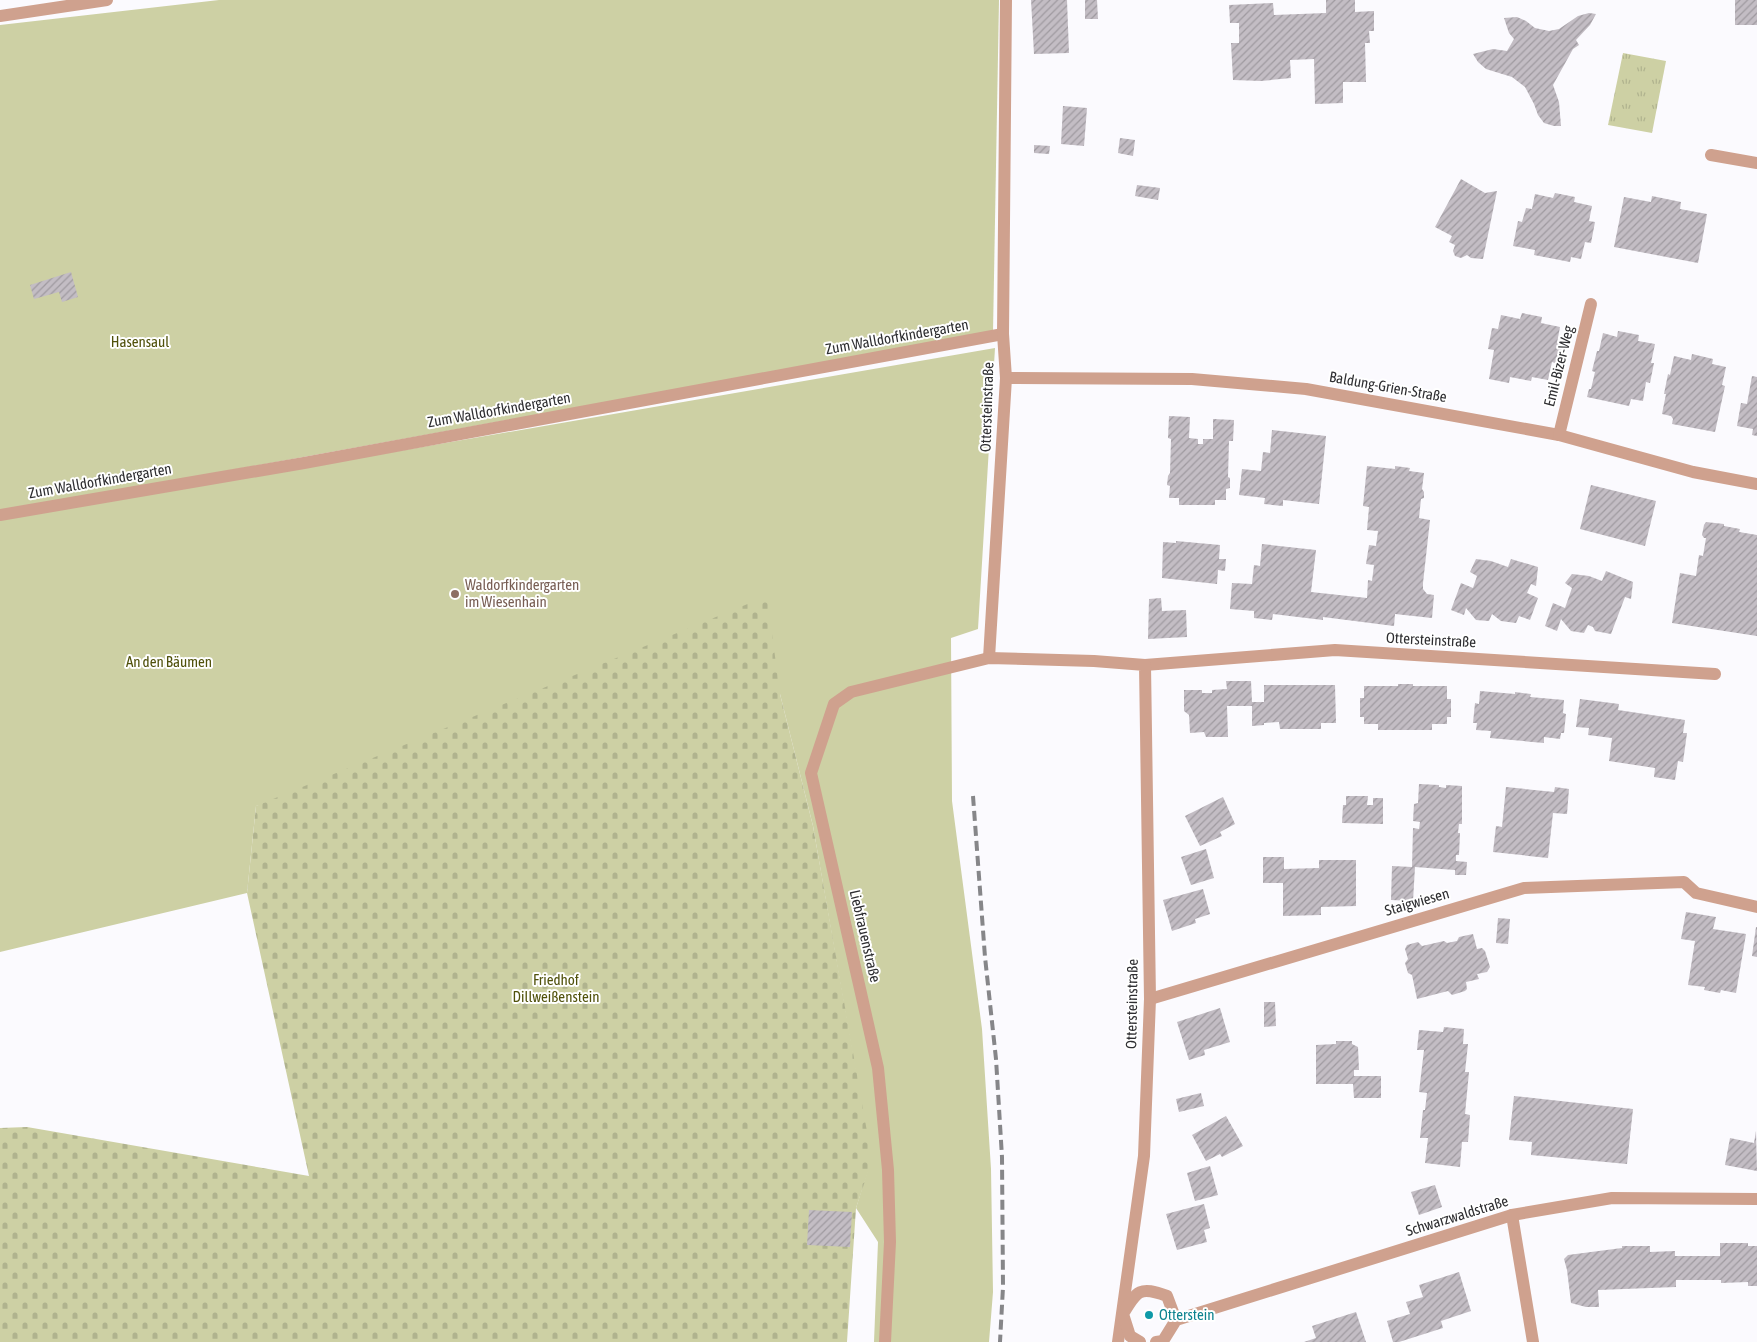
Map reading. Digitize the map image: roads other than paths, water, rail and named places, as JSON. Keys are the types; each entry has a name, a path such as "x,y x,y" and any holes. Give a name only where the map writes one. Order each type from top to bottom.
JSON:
{"street":[{"path":"0,16 107,0"},
{"name":"Ottersteinstraße","path":"1006,0 1002,334 1006,378 989,658 1094,661 1145,665 1334,650 1715,674"},
{"path":"1711,155 1757,163"},
{"name":"Emil-Bizer-Weg","path":"1559,435 1591,304"},
{"name":"Zum Walldorfkindergarten","path":"0,515 304,463 1002,334"},
{"name":"Baldung-Grien-Straße","path":"1006,378 1192,379 1306,389 1559,435 1693,472 1757,484"},
{"name":"Liebfrauenstraße","path":"885,1342 890,1242 888,1170 878,1068 811,773 834,704 851,692 989,658"},
{"name":"Ottersteinstraße","path":"1118,1342 1144,1156 1150,998 1145,665"},
{"name":"Staigwiesen","path":"1150,998 1524,888 1684,882 1696,893 1757,907"},
{"name":"Schwarzwaldstraße","path":"1176,1320 1512,1215 1612,1198 1757,1199"},
{"path":"1512,1215 1533,1342"},
{"path":"1140,1342 1130,1336 1123,1314 1134,1295 1149,1289 1167,1296 1176,1320 1163,1341 1156,1342"}],"railway":[{"path":"973,796 985,957 996,1059 1002,1157 1003,1287 1000,1342"}],"place":[{"name":"Waldorfkindergarten im Wiesenhain","path":"455,594"},
{"name":"Otterstein","path":"1149,1315"}],"park label":[{"name":"Hasensaul","path":"140,342"},
{"name":"An den Bäumen","path":"169,662"},
{"name":"Friedhof Dillweißenstein","path":"556,988"}]}
